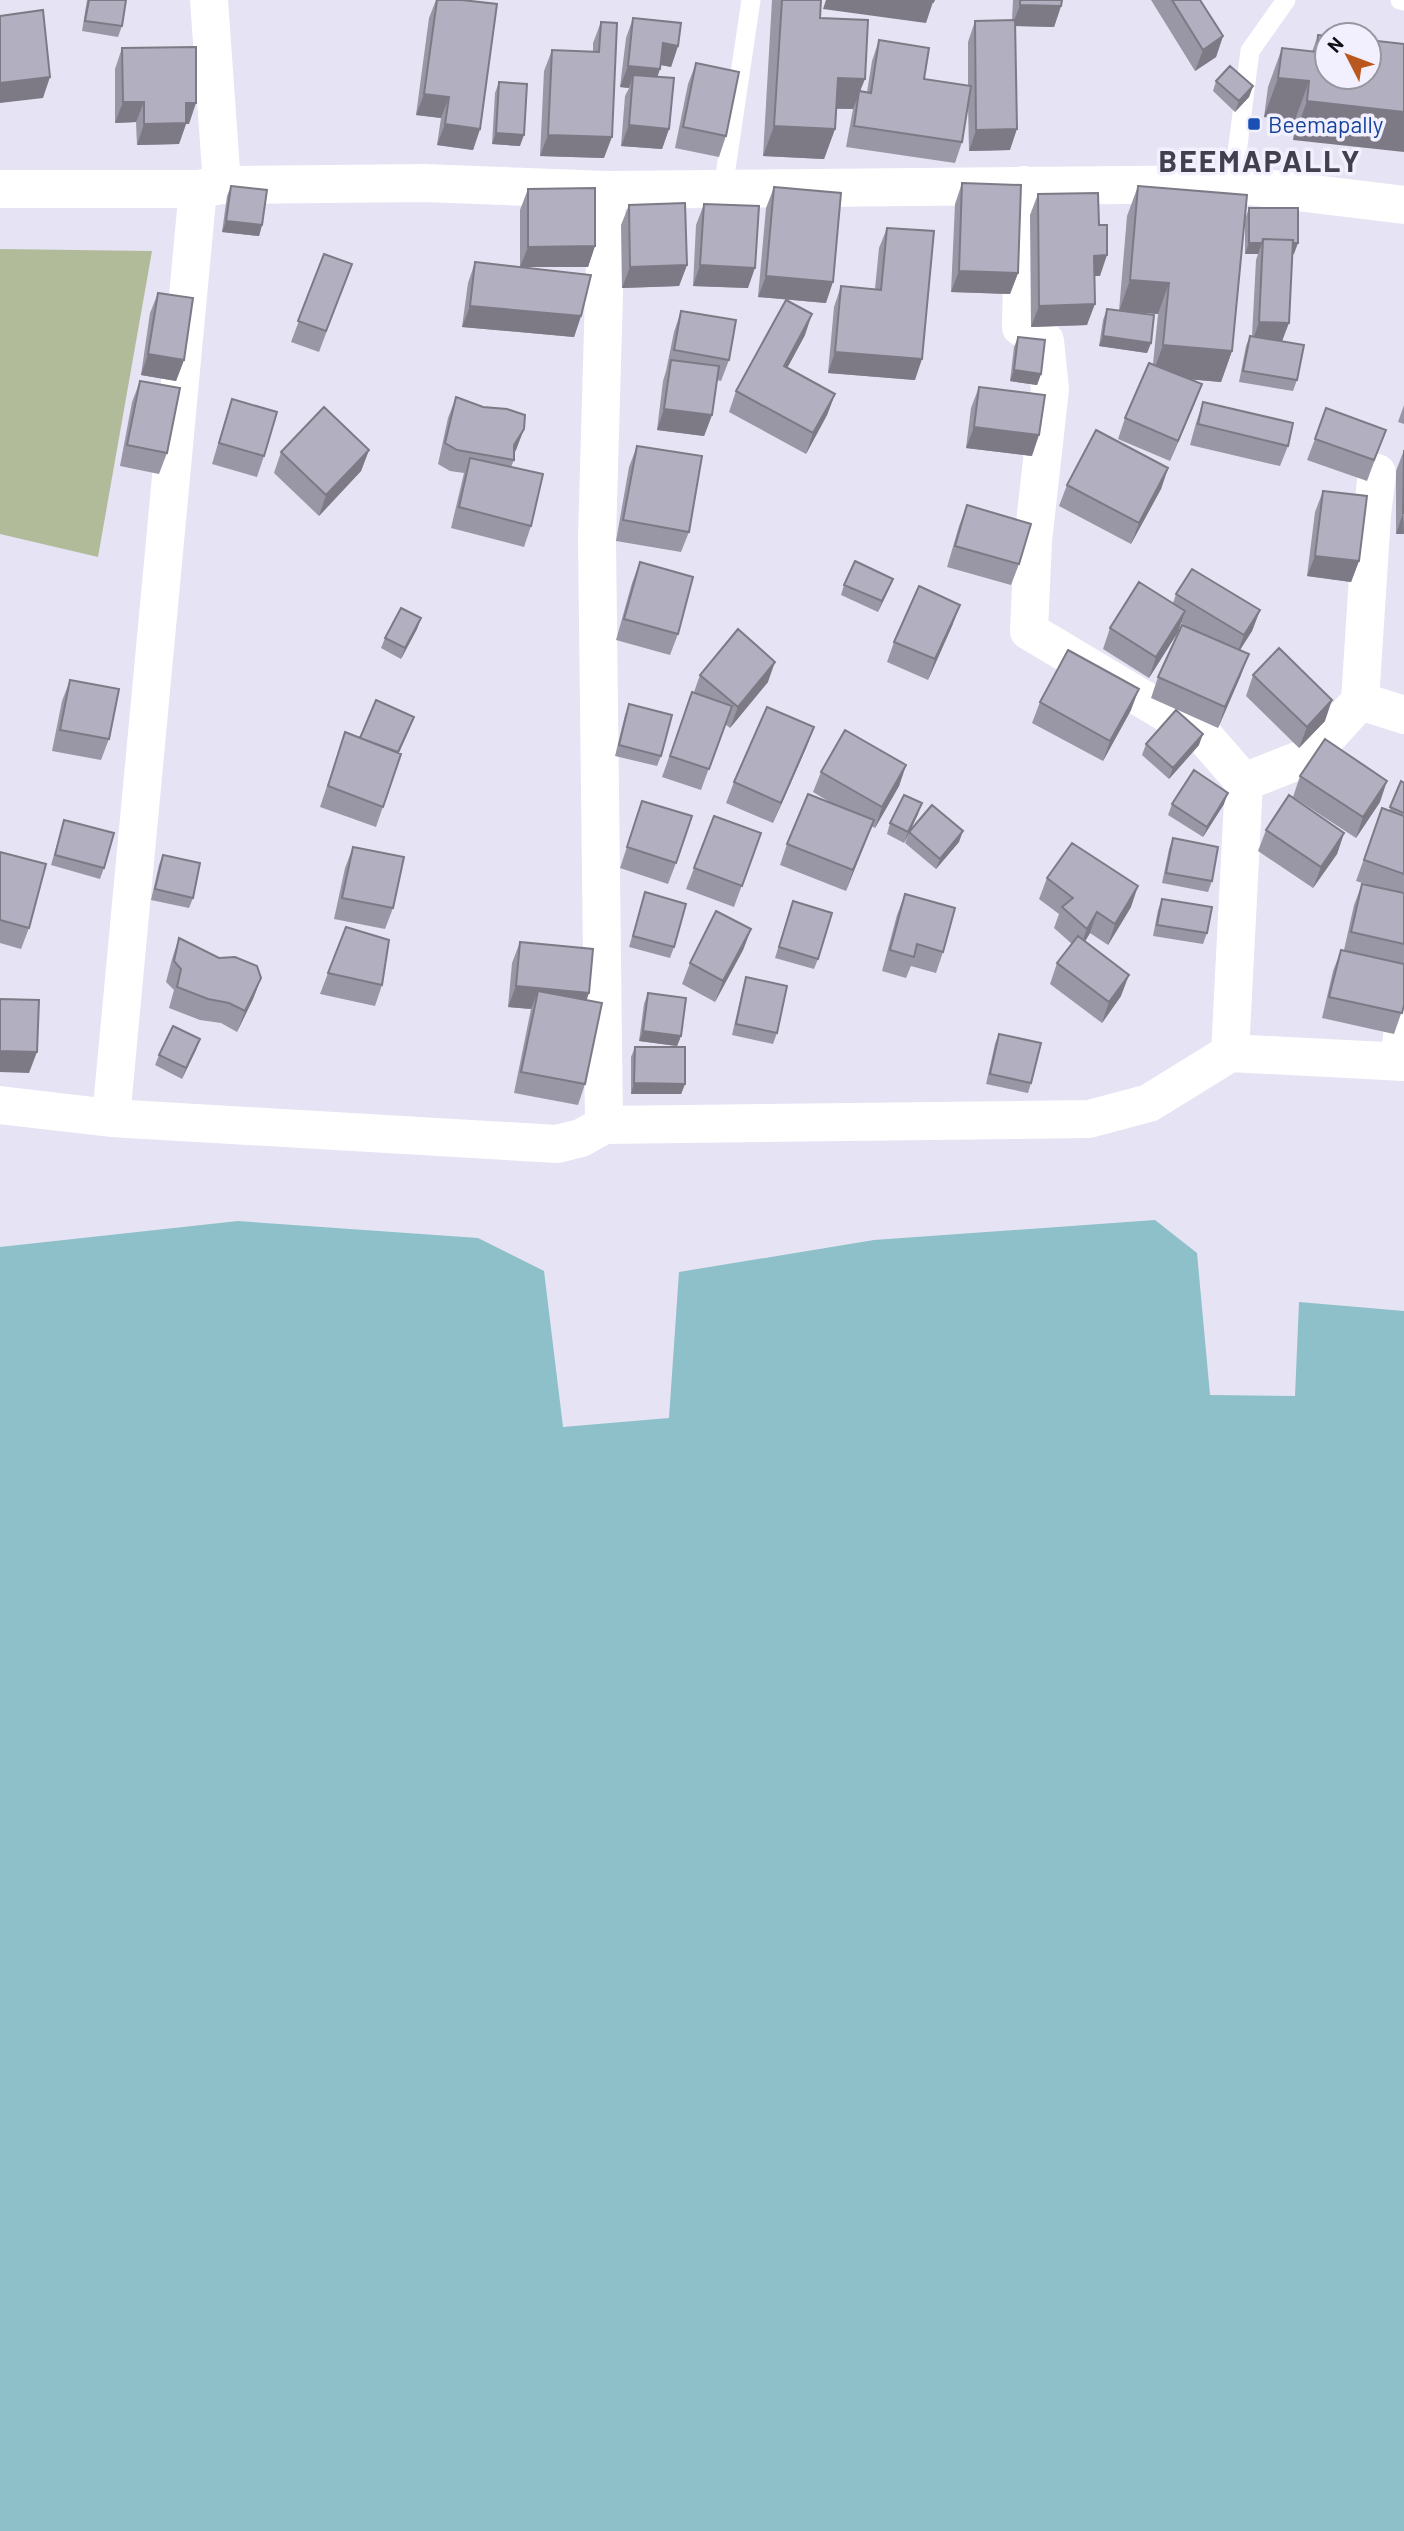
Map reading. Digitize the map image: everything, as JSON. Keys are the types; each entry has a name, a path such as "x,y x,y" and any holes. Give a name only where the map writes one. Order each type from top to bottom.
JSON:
{"street":[{"path":"111,1118 210,187 209,0"},
{"path":"0,189 425,183 607,190 1233,184 1404,205"},
{"path":"1024,185 1021,327 1045,341 1049,389 1033,541 1029,631 1203,736 1244,782 1230,1053"},
{"path":"604,1125 597,538 607,190"},
{"path":"1244,782 1310,756 1360,701 1377,472"},
{"path":"1360,701 1404,715"},
{"path":"0,1105 111,1118 534,1144 557,1144 582,1138 604,1125 1089,1119 1149,1103 1230,1053 1401,1062 1404,1021"}],"lane":[{"path":"723,189 751,0"},
{"path":"1233,184 1250,51 1286,0"}],"shaded area":[{"path":"0,249 152,251 98,557 0,534"},
{"path":"1155,1220 1197,1253 1210,1395 1295,1396 1299,1302 1404,1311 1404,2531 0,2531 0,1247 238,1221 478,1238 544,1271 563,1427 669,1418 679,1272 874,1240"}],"building":[{"path":"89,0 126,0 122,26 85,21"},
{"path":"437,0 497,4 480,129 445,124 449,97 424,94"},
{"path":"782,0 821,0 820,18 868,20 865,79 838,78 835,129 774,126"},
{"path":"1020,0 1062,0 1061,6 1020,5"},
{"path":"1172,0 1200,0 1223,36 1203,50"},
{"path":"43,10 50,77 0,83 0,16"},
{"path":"633,18 681,23 678,46 663,43 660,69 628,66"},
{"path":"1015,20 1017,129 976,130 975,21"},
{"path":"601,22 617,23 612,137 548,135 552,50 599,52"},
{"path":"879,40 929,48 924,79 971,86 962,142 854,126 859,91 871,93"},
{"path":"1383,42 1404,44 1404,112 1307,101 1309,81 1278,78 1282,48 1313,52 1313,91 1383,91"},
{"path":"196,47 196,103 186,103 186,123 144,124 144,102 123,102 122,48"},
{"path":"696,63 739,72 726,136 683,127"},
{"path":"1230,66 1253,86 1239,101 1216,81"},
{"path":"633,75 674,78 669,129 629,125"},
{"path":"499,82 527,84 524,135 496,133"},
{"path":"962,183 1021,185 1018,273 959,271"},
{"path":"231,186 267,190 262,225 226,221"},
{"path":"1138,186 1247,195 1232,351 1163,345 1169,283 1130,280"},
{"path":"774,187 841,193 833,282 766,276"},
{"path":"595,188 595,246 528,247 528,189"},
{"path":"1098,193 1099,225 1107,225 1107,255 1094,256 1095,304 1039,306 1038,194"},
{"path":"685,203 687,265 630,267 629,205"},
{"path":"704,204 759,206 755,268 700,265"},
{"path":"1249,208 1298,208 1298,243 1293,243 1293,240 1263,239 1262,243 1249,243"},
{"path":"887,228 934,231 922,359 835,352 841,286 881,290"},
{"path":"1263,239 1293,240 1289,323 1259,322"},
{"path":"324,254 352,264 326,331 298,321"},
{"path":"475,262 591,275 581,316 470,306"},
{"path":"158,293 193,298 184,360 148,354"},
{"path":"786,300 812,314 784,366 835,394 813,433 736,391"},
{"path":"1107,309 1154,315 1151,343 1103,336"},
{"path":"681,311 736,320 729,360 674,350"},
{"path":"1250,336 1304,345 1297,380 1243,371"},
{"path":"1018,337 1045,340 1041,374 1014,370"},
{"path":"671,360 719,366 712,415 664,409"},
{"path":"1149,363 1202,384 1178,441 1125,418"},
{"path":"140,381 180,388 167,453 127,445"},
{"path":"979,387 1045,395 1039,435 974,427"},
{"path":"456,397 483,407 507,409 525,415 524,429 514,445 514,460 457,450 445,443"},
{"path":"232,399 277,412 264,456 219,443"},
{"path":"1203,402 1293,423 1288,446 1198,424"},
{"path":"324,407 369,450 326,495 281,452"},
{"path":"1326,408 1386,430 1374,460 1315,439"},
{"path":"1096,430 1168,468 1139,523 1067,485"},
{"path":"637,446 702,456 689,532 623,520"},
{"path":"1404,450 1404,513 1403,513"},
{"path":"470,458 543,474 531,526 459,507"},
{"path":"1323,491 1367,496 1359,561 1315,556"},
{"path":"967,505 1031,524 1019,564 955,546"},
{"path":"855,561 893,579 882,601 844,585"},
{"path":"640,562 693,577 678,634 624,619"},
{"path":"1192,569 1260,610 1244,635 1176,594"},
{"path":"1139,582 1185,611 1156,657 1110,628"},
{"path":"919,586 960,605 935,659 894,642"},
{"path":"401,608 421,618 405,648 385,638"},
{"path":"1182,625 1249,654 1225,707 1158,677"},
{"path":"738,629 775,662 738,707 700,675"},
{"path":"1279,648 1332,700 1307,727 1253,675"},
{"path":"1068,650 1139,689 1110,741 1040,702"},
{"path":"70,680 119,689 109,739 60,730"},
{"path":"692,692 732,706 709,769 670,756"},
{"path":"376,700 414,717 398,752 360,738"},
{"path":"629,704 672,715 661,756 619,745"},
{"path":"767,707 814,727 781,803 734,782"},
{"path":"1176,710 1203,734 1173,768 1146,744"},
{"path":"845,730 906,765 882,807 821,772"},
{"path":"345,732 401,754 383,807 328,786"},
{"path":"1325,739 1387,781 1363,817 1300,776"},
{"path":"1194,770 1228,793 1207,827 1172,804"},
{"path":"1401,781 1404,783 1404,813 1390,807"},
{"path":"808,794 874,820 853,870 787,844"},
{"path":"904,795 922,803 908,832 890,823"},
{"path":"1289,795 1344,833 1321,867 1266,830"},
{"path":"642,801 692,816 676,863 627,847"},
{"path":"932,805 963,831 940,859 909,832"},
{"path":"1382,808 1404,816 1404,874 1364,860"},
{"path":"714,816 761,833 742,886 694,868"},
{"path":"64,820 114,833 104,868 55,855"},
{"path":"1173,838 1218,847 1212,881 1166,873"},
{"path":"1072,843 1138,886 1115,924 1097,912 1087,929 1062,907 1073,898 1047,878"},
{"path":"353,847 404,857 393,908 342,898"},
{"path":"0,852 46,864 29,928 0,920"},
{"path":"163,855 200,863 193,898 155,889"},
{"path":"1362,884 1404,893 1404,944 1351,932"},
{"path":"645,892 686,904 674,947 633,936"},
{"path":"905,894 955,908 943,952 917,944 914,957 890,950"},
{"path":"1162,899 1212,907 1207,933 1157,925"},
{"path":"793,901 832,913 818,959 779,947"},
{"path":"716,911 751,929 723,981 690,963"},
{"path":"346,927 389,940 382,985 328,973"},
{"path":"1078,936 1129,975 1109,1002 1057,963"},
{"path":"179,938 219,958 235,957 257,966 261,978 245,1011 229,1003 208,999 177,987 181,969 174,961"},
{"path":"520,942 593,949 589,993 516,986"},
{"path":"1341,950 1404,964 1402,1013 1329,997"},
{"path":"746,977 787,986 777,1033 736,1024"},
{"path":"538,991 602,1003 585,1084 521,1072"},
{"path":"648,993 686,998 681,1036 643,1031"},
{"path":"0,999 39,1000 37,1052 0,1051"},
{"path":"173,1026 200,1039 186,1068 159,1055"},
{"path":"999,1034 1041,1043 1031,1083 990,1074"},
{"path":"635,1047 685,1047 685,1084 634,1083"}],"place":[{"name":"Beemapally","path":"1254,124"}],"district":[{"name":"BEEMAPALLY","path":"1260,160"}]}
